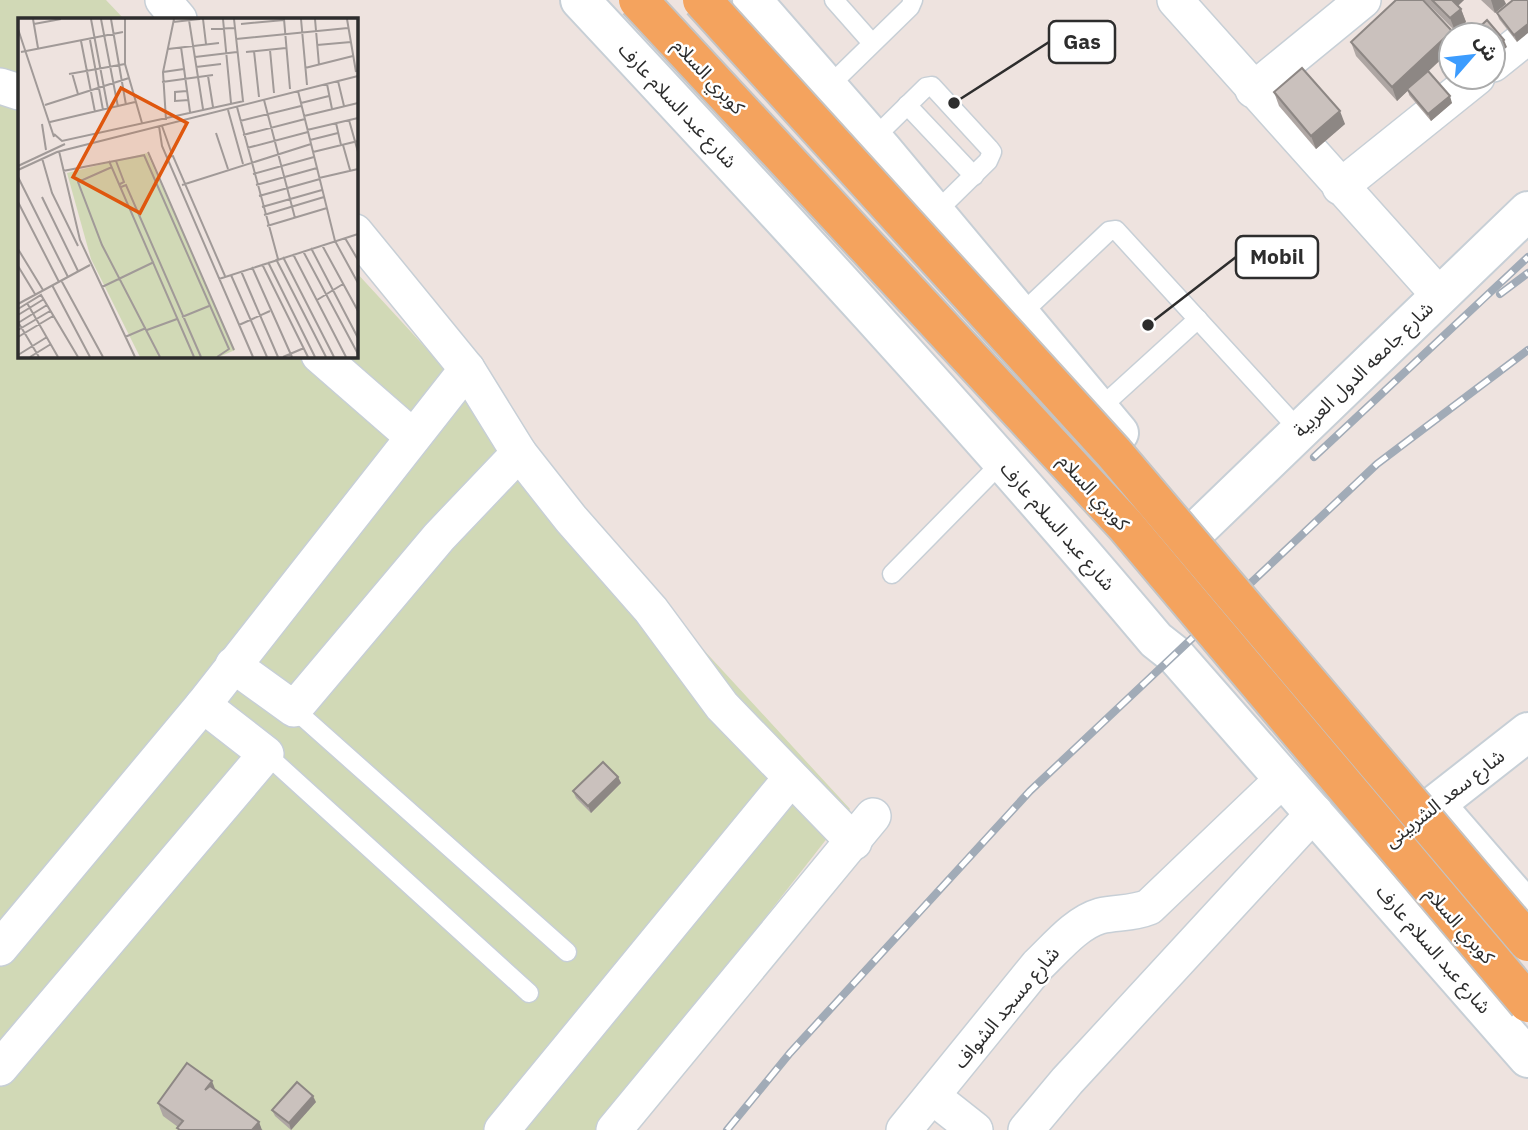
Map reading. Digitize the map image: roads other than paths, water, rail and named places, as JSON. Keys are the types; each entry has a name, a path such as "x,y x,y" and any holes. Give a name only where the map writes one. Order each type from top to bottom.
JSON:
{"main road":[{"name":"شارع عبد السلام عارف","path":"580,0 802,238 1002,461 1156,640 1175,655 1528,1058"},
{"name":"كوبري السلام","path":"638,0 1125,525 1528,1003"},
{"name":"كوبري السلام","path":"702,0 1114,453 1528,942"},
{"path":"765,5 828,87 1199,528 1528,911"},
{"path":"802,238 877,144"},
{"name":"شارع جامعه الدول العربية","path":"1199,528 1528,211"},
{"path":"1060,526 1136,453"},
{"name":"شارع سعد الشربينى","path":"1361,865 1434,804 1528,732"}],"street":[{"path":"163,0 178,18"},
{"path":"1175,0 1252,90 1439,295"},
{"path":"1252,90 1363,0"},
{"path":"1507,53 1528,36"},
{"path":"0,86 18,92"},
{"path":"1340,187 1460,91"},
{"path":"357,234 467,369 519,453 571,519 651,610 722,706 791,778 863,829 614,1130"},
{"path":"321,357 413,438"},
{"path":"0,948 204,705 467,369"},
{"path":"233,665 294,709 439,537 519,453"},
{"path":"0,1068 266,754 204,705"},
{"path":"502,1130 791,778"},
{"name":"شارع مسجد الشواف","path":"904,1130 1038,965 1062,941 1090,919 1134,914 1149,906 1284,778"},
{"path":"1026,1130 1067,1081 1315,813"},
{"path":"932,1096 975,1130"}],"lane":[{"path":"834,0 873,43"},
{"path":"828,87 910,7 913,0"},
{"path":"877,144 907,105 926,87 937,88 992,152 988,161 974,176 935,213"},
{"path":"907,105 974,176"},
{"path":"1020,315 1109,230 1116,230 1300,430"},
{"path":"1099,409 1198,319"},
{"path":"892,574 1002,461"},
{"path":"294,709 567,952"},
{"path":"266,754 529,993"}],"railway":[{"path":"1314,457 1528,257"},
{"path":"1500,294 1528,273"},
{"path":"727,1130 790,1053 1030,791 1377,464 1528,350"}],"place":[{"name":"Gas","path":"954,103"},
{"name":"Mobil","path":"1148,325"}]}
